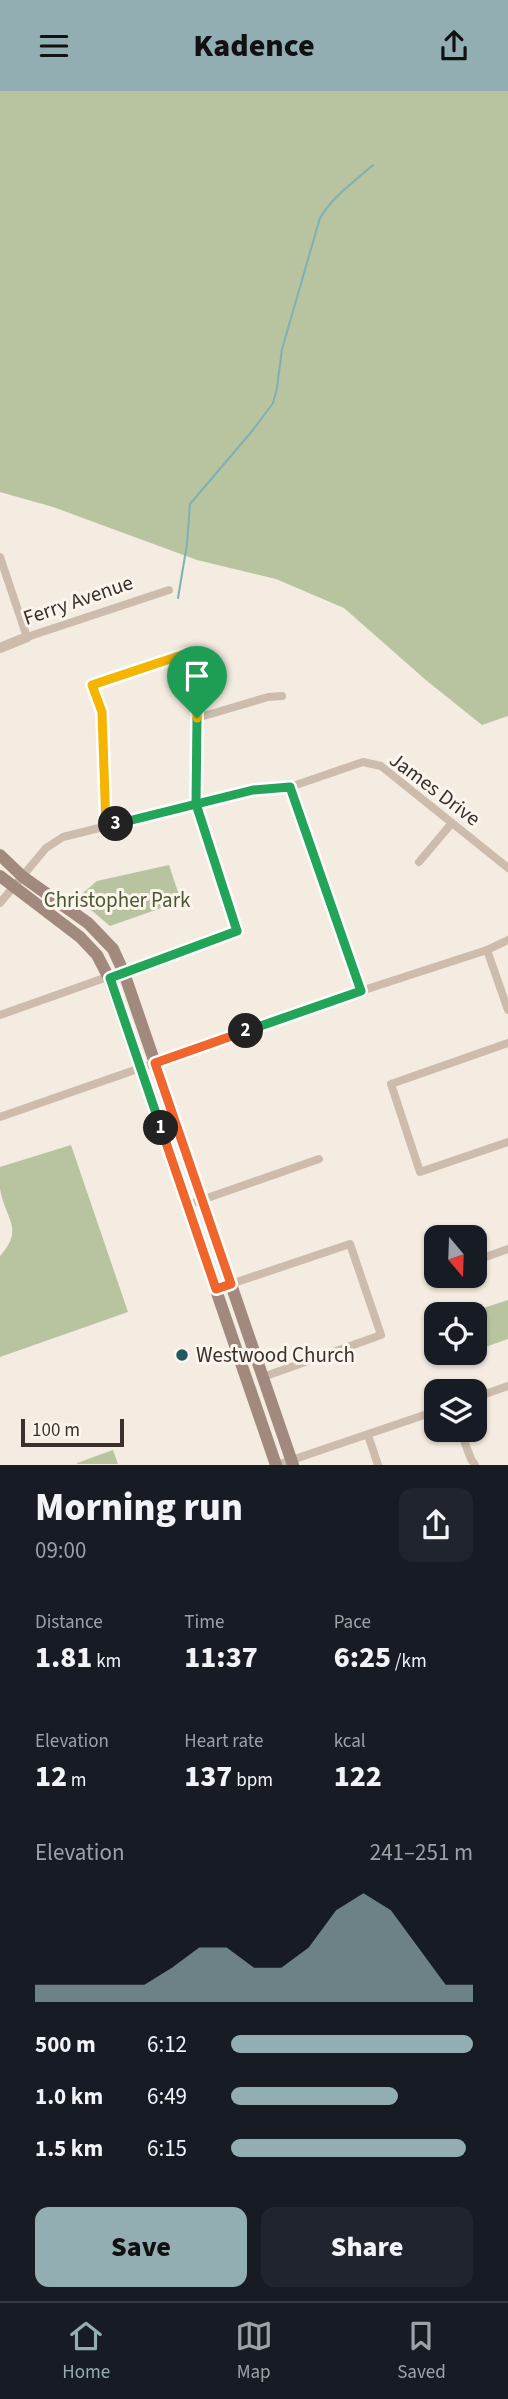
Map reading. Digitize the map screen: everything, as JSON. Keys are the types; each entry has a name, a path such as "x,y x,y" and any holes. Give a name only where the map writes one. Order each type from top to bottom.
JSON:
{"main road":[{"path":"0,855 23,877 88,923 113,950 124,973 293,1462"},
{"path":"0,876 80,937 97,955 110,978 277,1465"}],"street":[{"path":"0,557 27,637"},
{"name":"Ferry Avenue","path":"0,648 169,590"},
{"path":"0,1015 237,931 196,804 197,693 185,654 92,685 102,712 106,827"},
{"path":"197,718 268,697 282,696"},
{"name":"James Drive","path":"0,903 46,848 63,837 253,790 290,787 363,762 381,766 508,868"},
{"path":"290,787 361,991"},
{"path":"419,862 452,823"},
{"path":"0,1117 487,950 508,940"},
{"path":"487,950 508,1010"},
{"path":"508,1043 391,1084 420,1172 508,1142"},
{"path":"187,1205 319,1159"},
{"path":"216,1289 350,1244 381,1335 263,1377"},
{"path":"487,1256 508,1249"},
{"path":"487,1393 508,1386"},
{"path":"277,1465 293,1462 424,1415"},
{"path":"368,1435 378,1465"},
{"path":"465,1442 475,1465"}],"green space":[{"path":"0,91 508,91 508,716 482,725 344,608 276,579 197,560 53,507 0,492"},
{"name":"Christopher Park","path":"169,865 181,901 110,926 77,898 97,881"},
{"path":"71,1145 128,1312 0,1357 0,1256 11,1238 12,1230 0,1189 0,1167"},
{"path":"508,1300 508,1339 487,1346 487,1307"},
{"path":"113,1450 118,1464 77,1464 77,1463"}],"waterway":[{"path":"178,598 190,504 273,403 282,349 320,218 338,196 373,165"}],"place":[{"name":"Westwood Church","path":"182,1355"}],"route":[{"path":"197,718 196,804 237,931 110,978 216,1289 231,1284 155,1063 361,991 290,787 253,790 196,804 147,816 106,827 102,712 92,685 185,654 197,693 197,718"}]}
